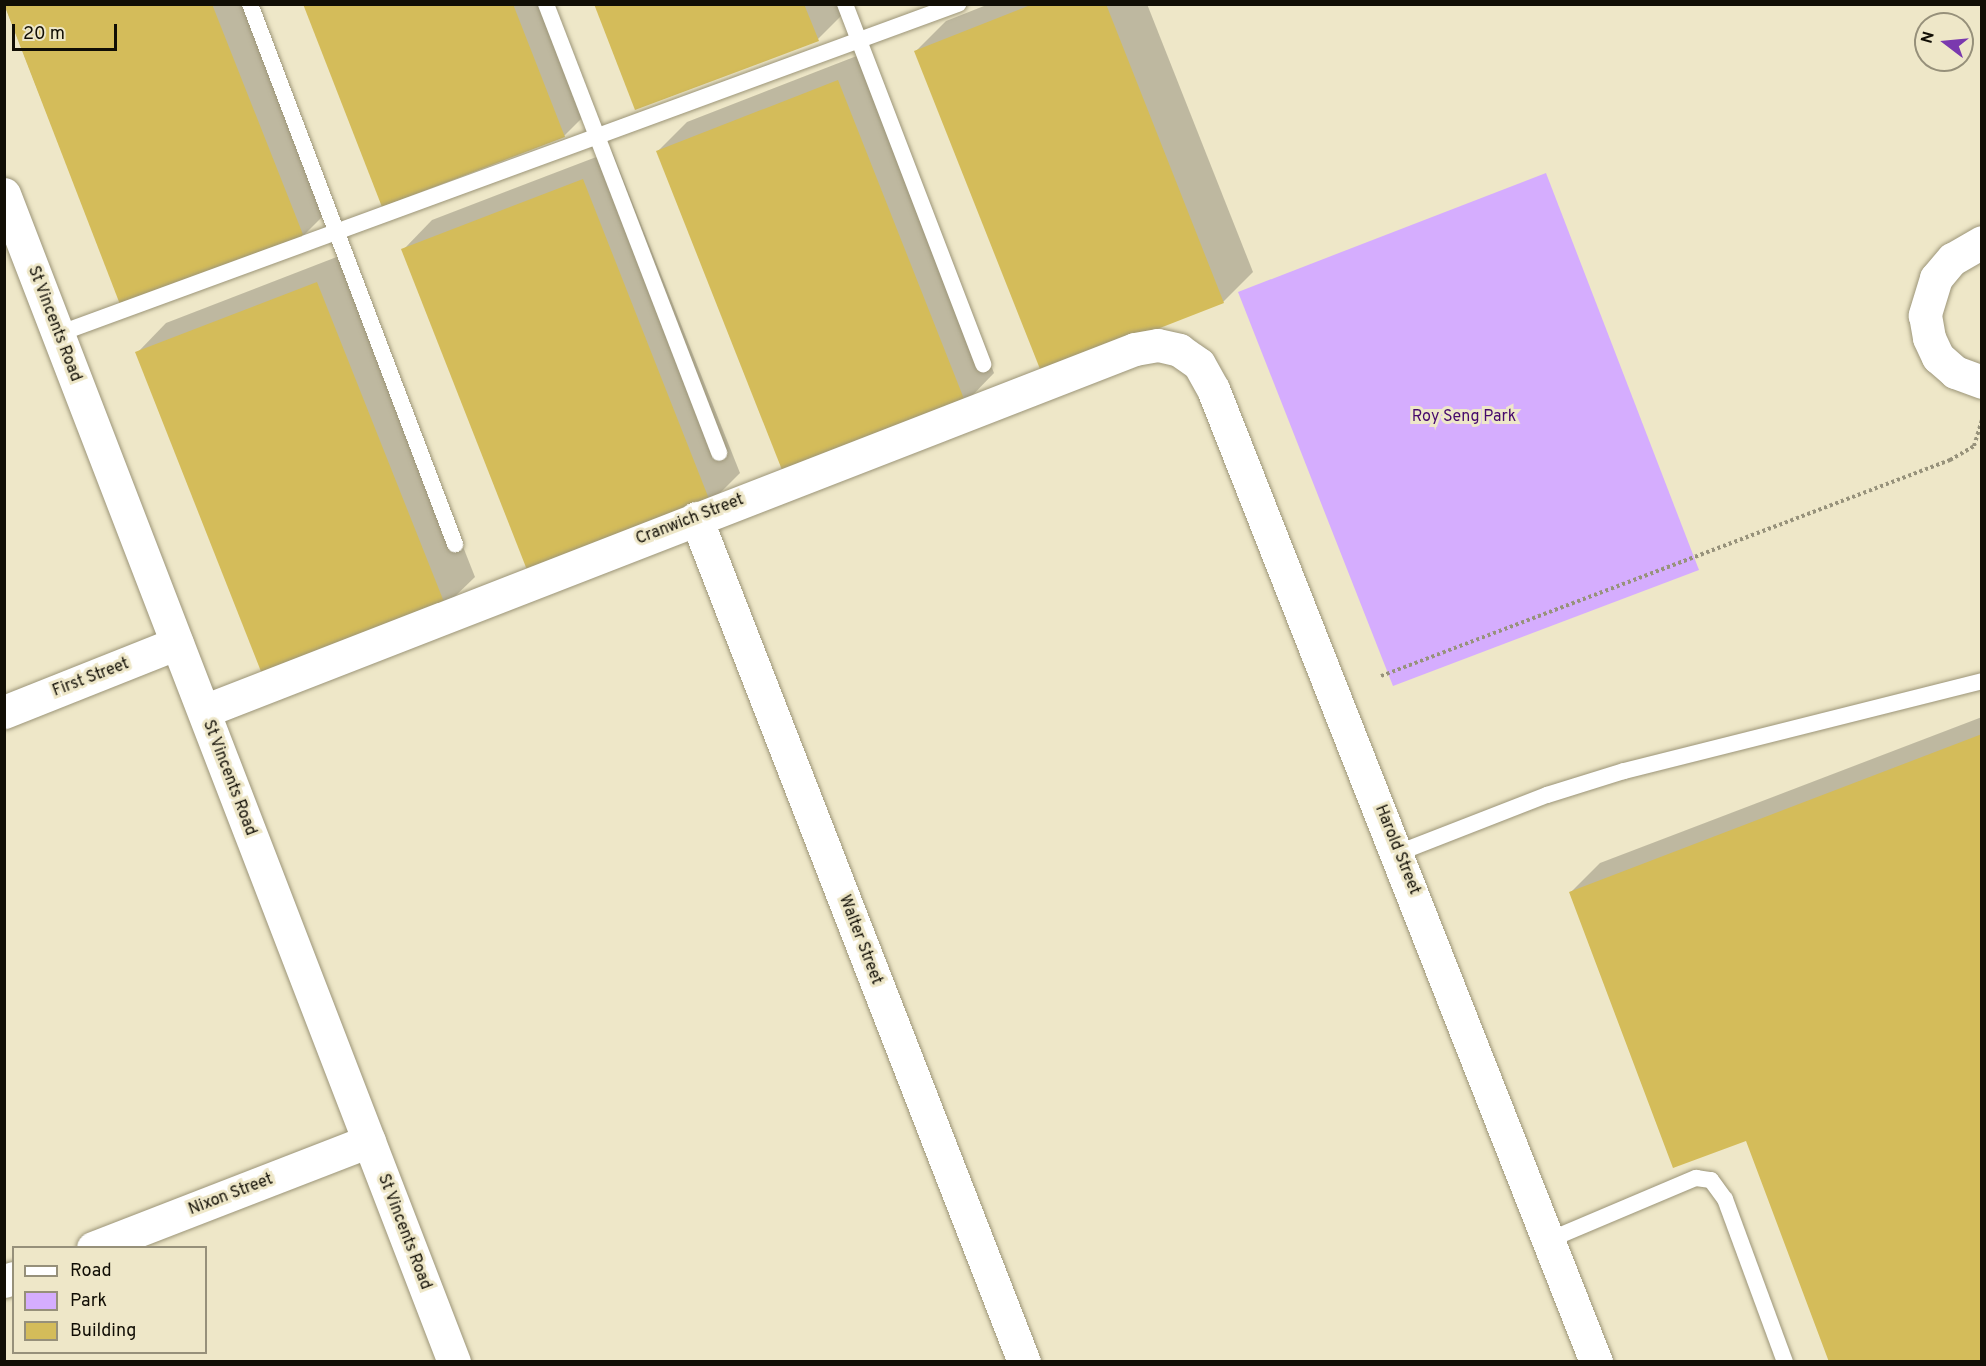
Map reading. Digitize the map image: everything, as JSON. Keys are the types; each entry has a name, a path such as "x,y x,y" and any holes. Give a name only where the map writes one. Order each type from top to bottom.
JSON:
{"street":[{"name":"St Vincents Road","path":"4,194 454,1362"},
{"path":"1982,242 1952,259 1936,278 1925,315 1938,357 1955,372 1982,382"},
{"name":"Cranwich Street","path":"204,711 1135,349 1158,345 1179,350"},
{"name":"Harold Street","path":"1179,350 1199,364 1214,389 1596,1362"},
{"name":"Walter Street","path":"696,518 1024,1362"},
{"name":"First Street","path":"4,711 177,643"},
{"name":"Nixon Street","path":"98,1246 369,1141"}],"lane":[{"path":"250,4 455,544"},
{"path":"546,4 718,453"},
{"path":"845,4 983,364"},
{"path":"58,334 958,4"},
{"path":"1398,853 1547,795 1624,771 1982,681"},
{"path":"1549,1240 1696,1178 1711,1180 1725,1199 1785,1362"}],"path":[{"path":"1381,676 1950,460 1974,446 1982,420"}],"green space":[{"name":"Roy Seng Park","path":"1546,173 1699,570 1393,686 1238,292"}],"building":[{"path":"4,4 212,4 304,237 121,307"},
{"path":"303,4 513,4 565,137 382,207"},
{"path":"594,4 804,4 819,41 635,110"},
{"path":"1033,4 1106,4 1224,303 1042,374 914,51"},
{"path":"838,80 966,404 784,475 656,151"},
{"path":"583,179 711,504 529,575 401,249"},
{"path":"317,282 446,607 264,679 135,352"},
{"path":"1982,734 1982,1362 1829,1362 1746,1141 1673,1168 1569,892"}]}
